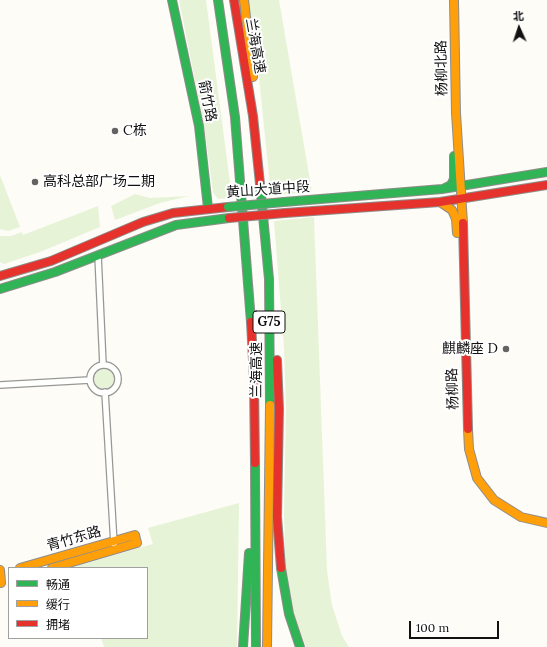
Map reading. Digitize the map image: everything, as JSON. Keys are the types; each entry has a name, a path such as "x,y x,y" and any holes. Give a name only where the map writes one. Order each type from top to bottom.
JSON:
{"main road":[{"name":"箭竹路","path":"172,0 199,126 208,208"},
{"name":"兰海高速","path":"218,0 235,117 249,284 255,456"},
{"name":"兰海高速","path":"234,0 254,116 269,279 270,410 267,647"},
{"path":"244,0 252,61 254,116"},
{"name":"杨柳北路","path":"454,0 458,136"},
{"path":"442,189 450,185 454,179 454,151 458,136"},
{"name":"杨柳路","path":"458,136 462,200 468,431 471,460 477,478 494,500 521,517 547,523"},
{"name":"黄山大道中段","path":"0,276 51,261 143,222 173,214 228,206 461,187 547,172"},
{"name":"黄山大道中段","path":"0,289 55,272 176,225 285,213 462,200 547,185"},
{"name":"杨柳路","path":"440,202 452,210 457,224 464,440 470,470 484,495 499,510 519,522 547,528"},
{"path":"269,279 276,350 279,409 277,517 279,552 282,582 289,614 300,647"},
{"name":"G75","path":"244,647 255,456"},
{"path":"255,456 256,647"},
{"name":"青竹东路","path":"24,567 136,539"},
{"name":"青竹东路","path":"55,567 114,545"},
{"path":"0,570 3,582"}],"street":[{"path":"98,255 103,365"},
{"path":"103,365 112,368 118,375 116,385 110,391 105,392 97,390 90,380 95,368 103,365"},
{"path":"0,386 90,380"},
{"path":"105,392 114,545"}],"green space":[{"path":"179,0 206,0 232,198 218,199 213,192 204,125"},
{"path":"248,0 279,0 312,192 271,195 257,58"},
{"path":"0,175 20,227 8,231 0,229"},
{"path":"135,194 150,198 189,196 160,203 115,220 111,206"},
{"path":"98,206 100,227 40,252 4,264 0,262 0,236 11,236 22,232 23,235"},
{"path":"314,217 327,571 332,605 342,636 349,647 306,647 293,612 286,581 284,515 286,408 284,348 274,221"},
{"path":"104,369 111,372 114,379 111,386 104,389 97,386 94,379 97,372"},
{"path":"239,503 237,647 104,647 101,639 148,639 148,567 77,566 153,544 148,528"}],"traffic: fast":[{"path":"172,0 199,126 208,208"},
{"path":"218,0 235,117 251,322"},
{"path":"445,188 451,185 454,179 454,156"},
{"path":"284,202 442,189 547,172"},
{"path":"260,184 269,279 270,405"},
{"path":"228,207 284,202"},
{"path":"0,289 55,272 176,225 229,218"},
{"path":"255,463 256,647"},
{"path":"243,647 249,553"},
{"path":"281,568 289,614 300,647"}],"traffic: slow":[{"path":"244,0 253,77"},
{"path":"454,0 456,113 463,223"},
{"path":"440,202 452,210 456,219 457,233"},
{"path":"267,647 270,405"},
{"path":"468,429 469,449 477,478 494,500 521,517 547,523"},
{"path":"23,567 135,535 137,543 55,567"},
{"path":"0,570 1,583"}],"traffic: jam":[{"path":"234,0 253,116 260,184"},
{"path":"285,213 440,202 547,185"},
{"path":"0,276 51,261 143,222 173,213 228,207"},
{"path":"229,218 285,213"},
{"path":"463,223 468,429"},
{"path":"251,322 254,379 255,463"},
{"path":"277,360 279,409 277,517 281,568"}],"place":[{"name":"C栋","path":"115,131"},
{"name":"高科总部广场二期","path":"35,182"},
{"name":"麒麟座 D","path":"506,349"}]}
